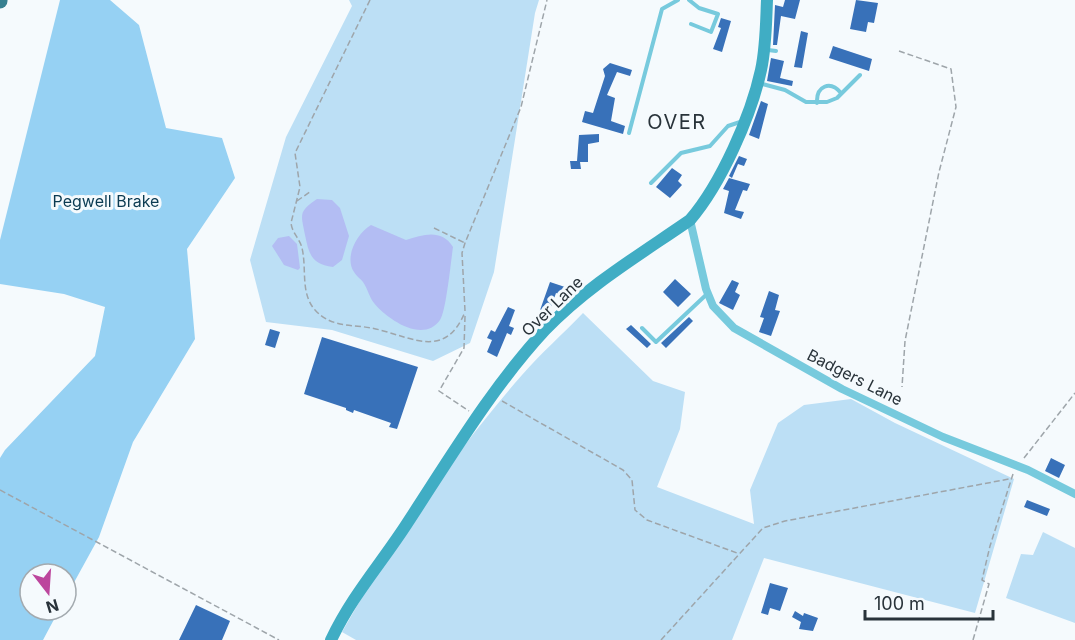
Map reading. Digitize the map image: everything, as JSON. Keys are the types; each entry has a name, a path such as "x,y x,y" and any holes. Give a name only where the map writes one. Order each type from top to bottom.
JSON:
{"street":[{"name":"Over Lane","path":"331,640 348,605 406,525 478,417 544,331 573,304 690,220 711,194 744,121 770,51 767,0"},
{"name":"Badgers Lane","path":"690,220 713,306 734,328 842,389 943,437 1019,466 1075,494"}],"lane":[{"path":"629,133 662,9 678,0"},
{"path":"689,0 718,14 711,32 691,24"},
{"path":"757,82 785,90 806,102 817,103 837,98 860,75"},
{"path":"817,103 816,95 821,88 828,85 836,87 841,93"},
{"path":"651,183 681,153 710,146 728,126 744,121"},
{"path":"642,328 656,342 708,293"}],"path":[{"path":"370,0 295,153 300,181 291,224 302,246 308,298 314,309 328,321 346,327 379,329 420,342 446,338 455,331 465,312"},
{"path":"478,417 439,391 464,348 462,253 521,107 547,0"},
{"path":"899,51 951,69 956,107 939,172 905,341 902,387"},
{"path":"297,201 311,191"},
{"path":"434,228 465,243"},
{"path":"973,640 989,584 982,580 1009,479 1031,446 1075,393"},
{"path":"494,396 623,470 632,480 635,510 647,520 737,553"},
{"path":"661,640 737,553 763,528 785,521 1009,479"},
{"path":"0,490 279,640"}],"shaded area":[{"path":"349,0 539,0 535,13 494,272 470,343 433,361 332,330 266,322 250,260 286,137 352,6"},
{"path":"317,199 332,200 340,208 349,236 342,260 333,267 316,261 306,242 302,214"},
{"path":"371,225 406,240 419,236 438,235 449,241 453,247 442,315 433,327 424,330 415,329 387,316 374,303 363,282 355,273 351,266 351,253 357,239"},
{"path":"289,236 297,244 300,268 298,270 284,265 272,246 278,238"},
{"path":"583,313 653,381 685,392 680,429 657,487 754,524 750,490 778,423 804,405 851,399 895,423 1014,479 975,613 764,558 732,640 356,640 342,632 403,531 472,435 522,375"},
{"path":"1043,532 1075,548 1075,623 1006,598 1021,554 1033,555"}],"green space":[{"name":"Pegwell Brake","path":"60,0 110,0 139,25 166,128 222,138 235,178 187,249 195,339 133,442 99,537 78,575 78,562 18,562 18,622 53,622 43,640 0,640 0,458 95,356 105,307 64,294 0,284 0,240"}],"building":[{"path":"785,0 800,0 795,19 781,16 777,45 773,45 775,5 783,7"},
{"path":"856,0 878,3 874,23 868,22 866,32 850,29"},
{"path":"721,18 731,21 722,52 713,49 721,28 718,27"},
{"path":"801,31 808,33 802,68 794,67"},
{"path":"833,46 872,59 869,71 829,58"},
{"path":"771,58 784,61 780,78 793,81 792,86 767,81"},
{"path":"610,63 632,70 630,76 617,72 607,95 615,98 611,121 625,126 623,134 582,122 585,111 593,113 605,76 603,69"},
{"path":"761,101 768,104 759,139 749,135"},
{"path":"599,134 599,142 588,144 588,162 580,162 581,169 571,169 570,161 577,161 579,135"},
{"path":"739,156 747,159 744,166 738,164 732,178 729,176"},
{"path":"672,168 682,175 678,181 682,185 670,198 656,187"},
{"path":"729,178 750,184 747,191 743,190 735,210 744,212 741,219 724,213 729,191 723,189"},
{"path":"675,279 691,294 678,307 663,292"},
{"path":"732,280 739,283 735,292 740,295 733,310 719,303"},
{"path":"550,282 568,288 566,296 556,293 548,316 539,313"},
{"path":"769,291 779,295 775,310 780,311 771,336 759,332 764,318 760,317"},
{"path":"508,307 515,310 509,326 514,328 511,335 507,333 497,357 487,352 492,340 487,338 491,330 495,332"},
{"path":"689,317 693,321 666,348 661,343"},
{"path":"631,325 651,344 647,348 626,329"},
{"path":"270,329 280,332 275,348 265,345"},
{"path":"322,337 418,367 397,429 389,427 391,423 354,410 353,413 346,408 304,394"},
{"path":"1051,458 1065,465 1059,478 1045,471"},
{"path":"1027,500 1050,509 1047,516 1024,507"},
{"path":"770,583 788,588 780,611 770,608 768,615 761,613"},
{"path":"196,605 230,621 222,640 179,640"},
{"path":"795,611 803,616 804,613 818,618 813,631 799,629 801,622 792,617"}],"district":[{"name":"OVER","path":"677,122"}]}
